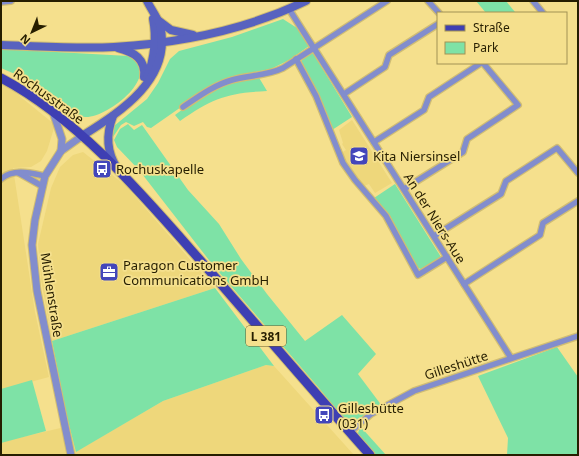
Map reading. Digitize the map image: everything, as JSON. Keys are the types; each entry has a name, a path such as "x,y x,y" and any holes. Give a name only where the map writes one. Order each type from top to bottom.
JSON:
{"main road":[{"path":"159,43 147,1 158,20 171,30 198,36"},
{"path":"1,45 114,47 159,43 239,27 289,9 306,1"},
{"path":"158,20 159,43"},
{"name":"Mühlenstraße","path":"82,136 113,116 131,102 143,88 157,66 159,43"},
{"path":"114,47 131,52 141,60 145,70 143,88"},
{"name":"Rochusstraße","path":"1,78 52,112 82,136"},
{"path":"113,116 108,128 110,153 121,174"},
{"name":"L 381","path":"82,136 121,174 174,230 370,455"}],"street":[{"path":"1,2 11,1"},
{"path":"183,107 221,84 245,76 271,73 296,59 387,1"},
{"path":"428,1 438,12"},
{"path":"533,1 542,12"},
{"name":"An der Niers-Aue","path":"289,9 511,358"},
{"path":"344,94 385,67 389,55 437,25"},
{"path":"296,59 316,96 343,163 355,180 386,216 418,275 446,257"},
{"path":"374,142 424,110 429,97 480,64"},
{"path":"404,189 463,152 466,139 518,104 483,64"},
{"path":"52,112 62,139 61,152"},
{"name":"Mühlenstraße","path":"71,455 34,273 33,238 45,176 61,152 82,136"},
{"path":"434,236 501,194 506,181 557,148 578,173"},
{"path":"1,179 10,173 34,173 45,176"},
{"path":"19,173 42,186"},
{"path":"464,284 540,235 543,223 578,201"},
{"name":"Gilleshütte","path":"350,432 371,414 414,391 578,336"}],"shaded area":[{"path":"1,81 54,124 54,128 47,151 41,161 31,167 13,168 35,312 49,377 1,390"},
{"name":"Kita Niersinsel","path":"352,120 392,183 375,193 369,184 364,186 353,173 341,153 346,150 342,144 339,130"},
{"path":"83,152 125,185 215,288 52,341 41,280 38,244 51,188 60,167 73,155"},
{"path":"266,365 274,366 354,455 1,455 1,442 69,426 77,451 163,401"}],"green space":[{"path":"476,1 506,1 515,12 485,12"},
{"path":"283,19 297,28 309,46 289,60 271,69 235,76 217,82 151,128 147,127 143,122 134,126 126,122 121,125 113,137 111,137 114,126 147,99 158,83 170,59 179,51 232,37"},
{"path":"1,49 129,56 138,64 140,73 136,84 118,103 106,111 94,116 85,117 74,112 43,88 29,80 1,68"},
{"path":"313,53 352,117 332,130 301,63 303,58"},
{"path":"258,76 267,91 241,93 221,98 202,107 180,121 175,115 195,100 226,83"},
{"path":"128,124 134,130 142,125 188,190 219,224 241,259 305,341 342,315 376,354 358,374 382,406 362,417 353,426 346,422 319,388 212,264 139,170 117,147 114,140 120,129"},
{"path":"395,184 441,257 421,269 415,267 374,198"},
{"path":"215,288 274,366 266,365 163,401 76,452 66,413 52,341"},
{"path":"557,347 578,377 578,455 507,455 508,438 478,376"},
{"path":"32,380 46,431 1,443 1,389"},
{"path":"360,426 386,455 373,455 357,437"}],"place":[{"name":"Kita Niersinsel","path":"359,156"},
{"name":"Rochuskapelle","path":"102,169"},
{"name":"Paragon Customer Communications GmbH","path":"109,272"},
{"name":"Gilleshütte (031)","path":"324,415"}]}
